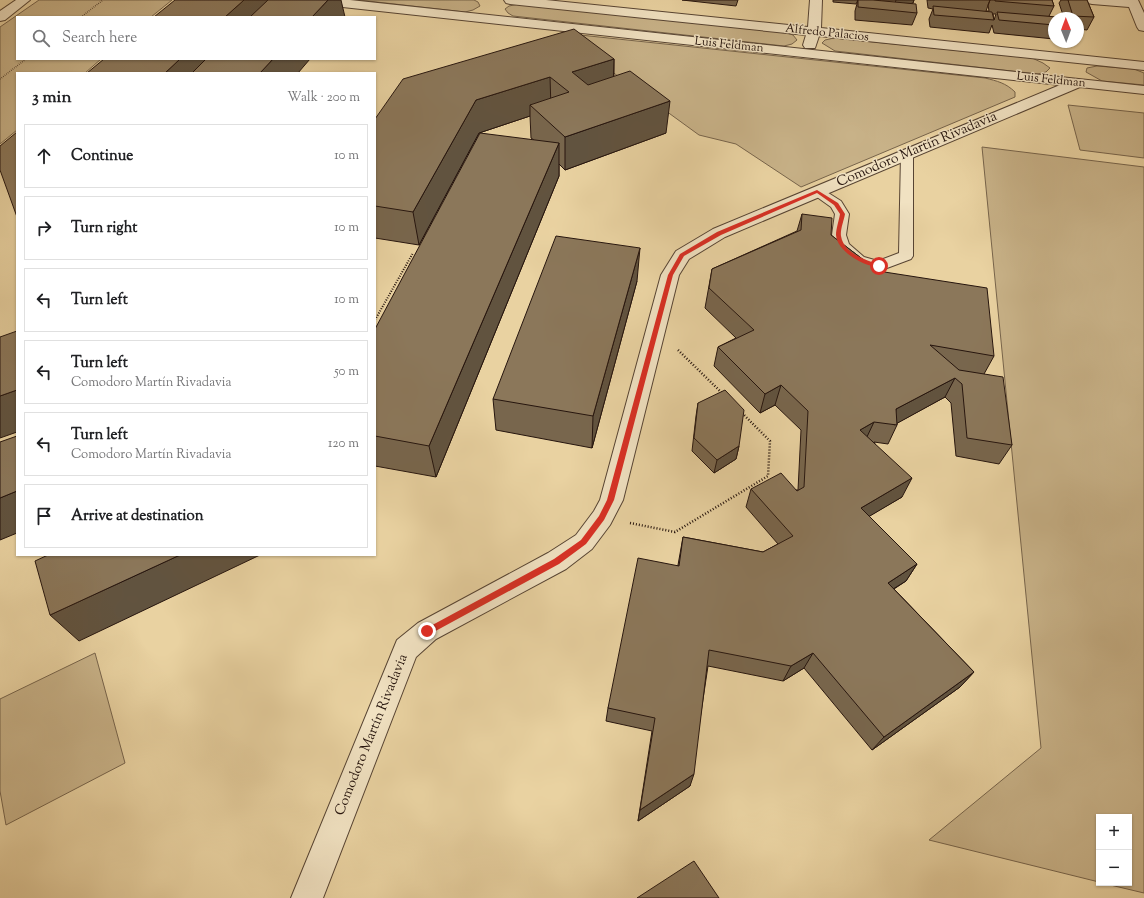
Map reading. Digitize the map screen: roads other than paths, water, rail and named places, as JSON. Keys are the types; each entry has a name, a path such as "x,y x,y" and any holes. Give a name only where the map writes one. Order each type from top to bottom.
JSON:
{"street":[{"path":"0,17 24,0"},
{"name":"Luis Feldman","path":"314,0 1144,90"},
{"name":"Alfredo Palacios","path":"510,0 1144,66"},
{"path":"807,54 814,32 816,0"},
{"path":"1092,0 1133,2 1144,27"},
{"path":"485,18 492,6"},
{"path":"1071,58 1078,83"},
{"name":"Comodoro Martín Rivadavia","path":"307,898 406,649 427,631 557,561 584,542 602,518 611,500 670,275 682,255 719,233 1078,83"}],"lane":[{"path":"817,192 836,204 842,214 839,236 842,246 859,260 879,266 906,256 907,154"}]}
